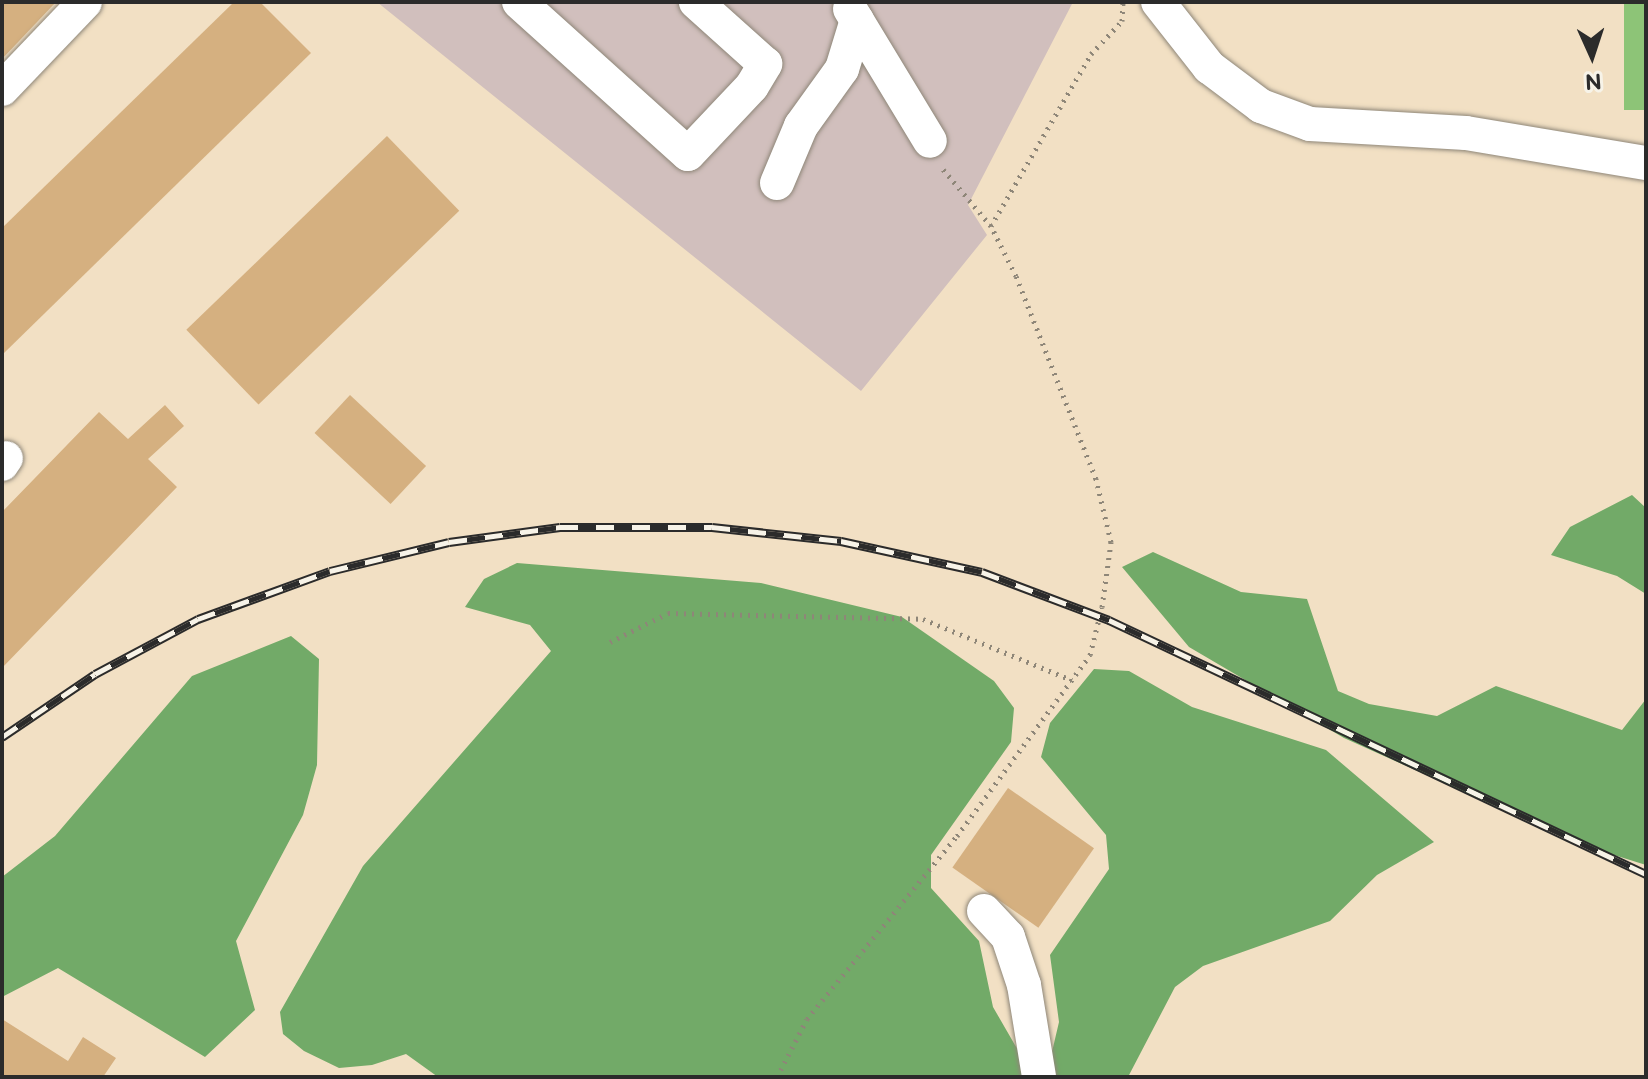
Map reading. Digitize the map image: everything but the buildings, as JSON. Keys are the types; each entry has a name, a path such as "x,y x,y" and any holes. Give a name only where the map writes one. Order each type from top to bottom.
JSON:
{"street":[{"path":"2,89 85,2"},
{"path":"519,2 688,154 752,86 765,64 696,2"},
{"path":"1158,2 1209,67 1261,106 1310,124 1466,133 1646,163"},
{"path":"852,11 930,141"},
{"path":"777,183 801,126 842,69 852,11"},
{"path":"984,911 1012,949 1039,1077"}],"path":[{"path":"991,226 1091,54 1122,21 1123,2"},
{"path":"777,1077 807,1019 957,836 1090,655 1111,542 1096,479 1016,276 991,226 947,180 930,141"},
{"path":"610,642 668,613 923,619 1072,680"}],"shaded area":[{"path":"377,2 1073,2 968,205 987,235 861,391"}],"green space":[{"path":"1624,2 1646,2 1646,110 1624,110"},
{"path":"1632,495 1646,508 1646,594 1617,576 1551,555 1570,527"},
{"path":"1153,552 1241,592 1307,599 1338,691 1369,704 1437,716 1496,686 1622,730 1646,699 1646,865 1582,845 1344,738 1189,647 1122,567"},
{"path":"517,563 761,583 902,617 994,681 1014,708 1011,742 931,855 931,888 979,941 993,1007 1026,1064 1028,1077 438,1077 406,1054 372,1065 339,1068 304,1051 283,1034 280,1012 363,866 551,651 530,625 465,607 484,579"},
{"path":"291,636 319,659 317,765 303,815 236,941 255,1010 205,1057 58,968 2,997 2,877 55,836 192,676"},
{"path":"1094,669 1129,671 1192,707 1326,750 1434,842 1377,875 1330,921 1203,966 1175,987 1128,1077 1054,1077 1051,1056 1059,1022 1050,955 1109,869 1106,835 1041,757 1050,723"}],"railway":[{"path":"2,737 95,674 198,619 330,571 449,542 560,527 712,527 841,541 982,572 1109,620 1646,874"}]}
